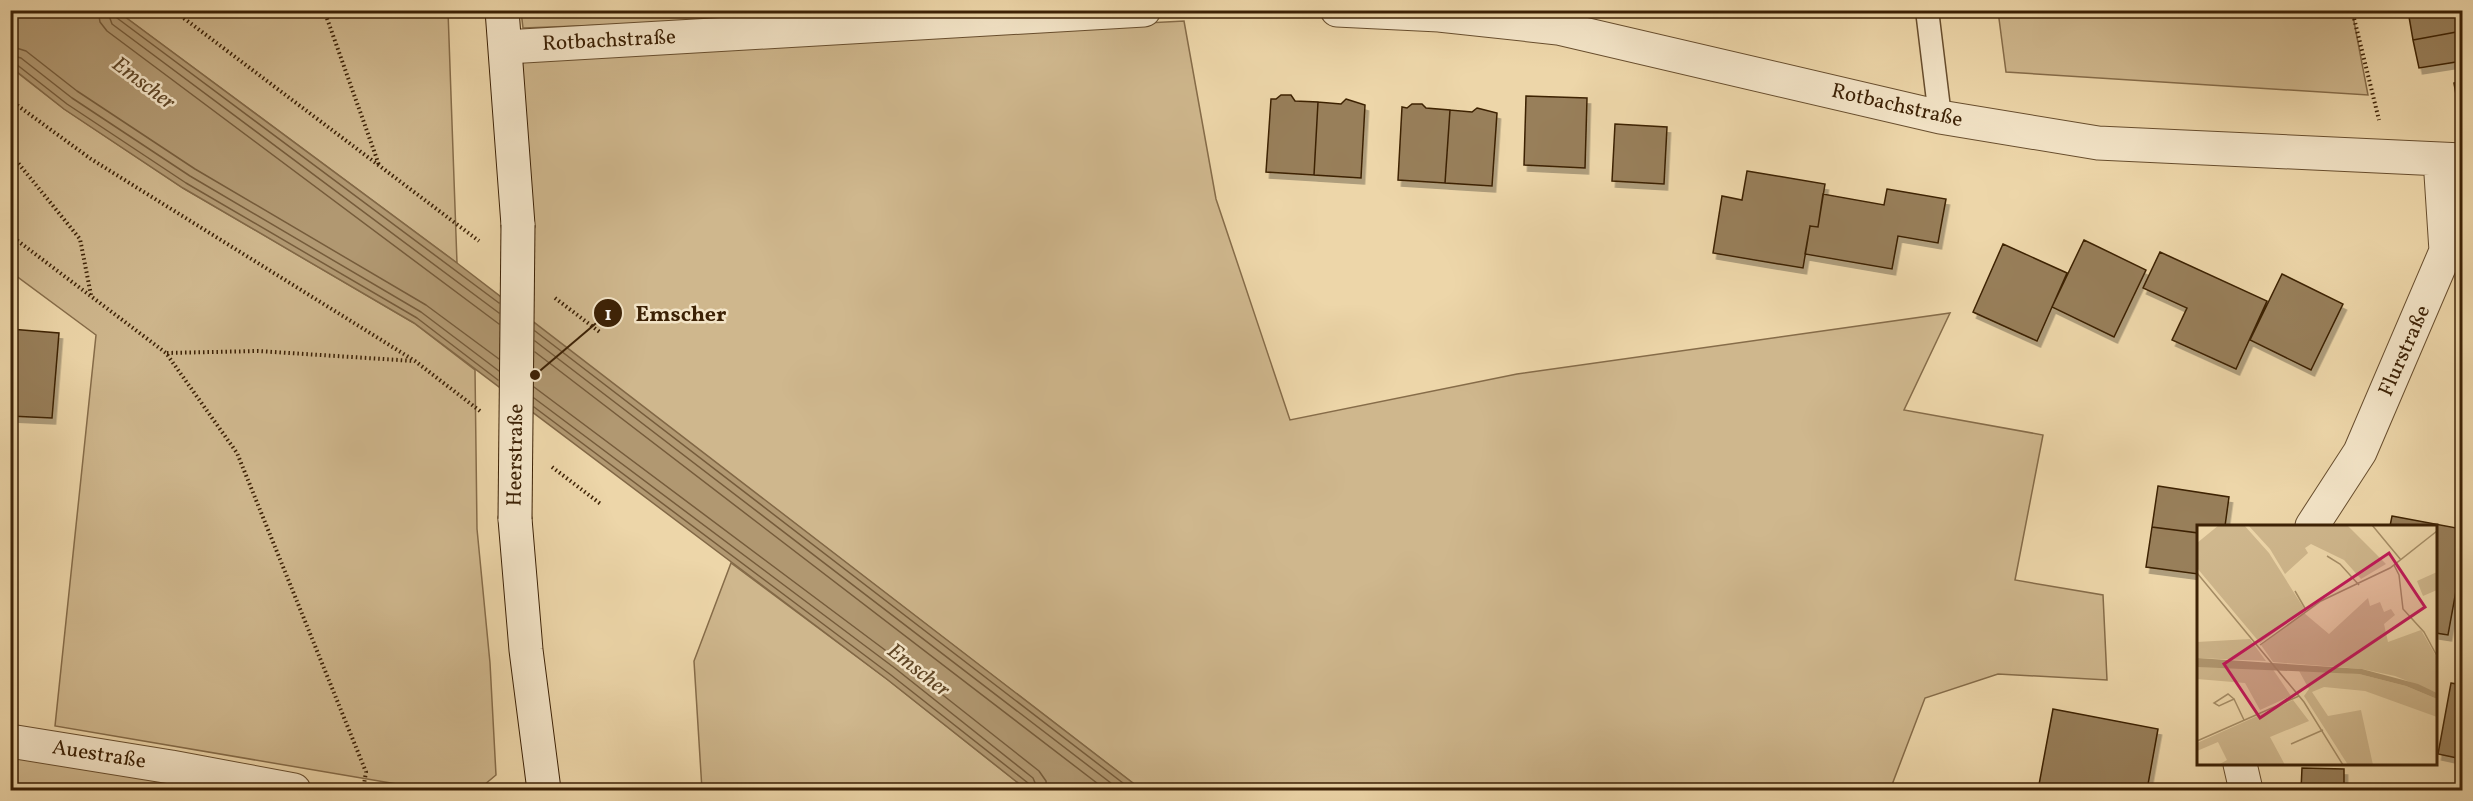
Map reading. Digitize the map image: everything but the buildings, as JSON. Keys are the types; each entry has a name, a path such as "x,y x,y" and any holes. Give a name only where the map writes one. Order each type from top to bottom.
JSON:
{"street":[{"name":"Heerstraße","path":"502,10 518,225 515,519 526,651 544,790"},
{"name":"Rotbachstraße","path":"506,47 1143,10"},
{"name":"Rotbachstraße","path":"1337,10 1439,15 1558,28 1940,117 2098,143 2451,160"},
{"name":"Flurstraße","path":"2313,525 2360,452 2446,251 2451,160"},
{"name":"Auestraße","path":"10,741 294,790"},
{"path":"2240,765 2246,790"}],"lane":[{"path":"1927,10 1940,117"}],"path":[{"path":"173,10 480,242"},
{"path":"324,10 379,166"},
{"path":"2352,10 2388,158"},
{"path":"10,100 92,159 415,361 490,418"},
{"path":"10,153 80,239 91,295"},
{"path":"10,235 166,353 237,453 366,772 363,790"},
{"path":"545,291 601,333"},
{"path":"166,353 258,351 415,361"},
{"path":"546,462 602,505"}],"shaded area":[{"path":"117,11 448,11 457,263"},
{"path":"521,11 990,11 523,28"},
{"path":"1998,11 2352,11 2368,95 2006,72"},
{"path":"1184,21 1216,199 1290,420 1517,374 1950,313 1904,410 2043,435 2015,580 2103,595 2107,680 1998,674 1925,698 1890,790 1142,790 527,318 520,57"},
{"path":"10,67 64,109 183,188 414,323 475,370 477,529 490,663 496,775 478,790 432,790 55,726 96,335 11,272"},
{"path":"731,563 888,680 1027,790 702,790 694,661"},
{"path":"10,753 222,790 11,790"}],"water":[{"path":"10,11 117,11 457,263 1142,790 1027,790 888,680 414,323 183,188 64,109 11,67"}],"place":[{"name":"Emscher","path":"535,375"}]}
